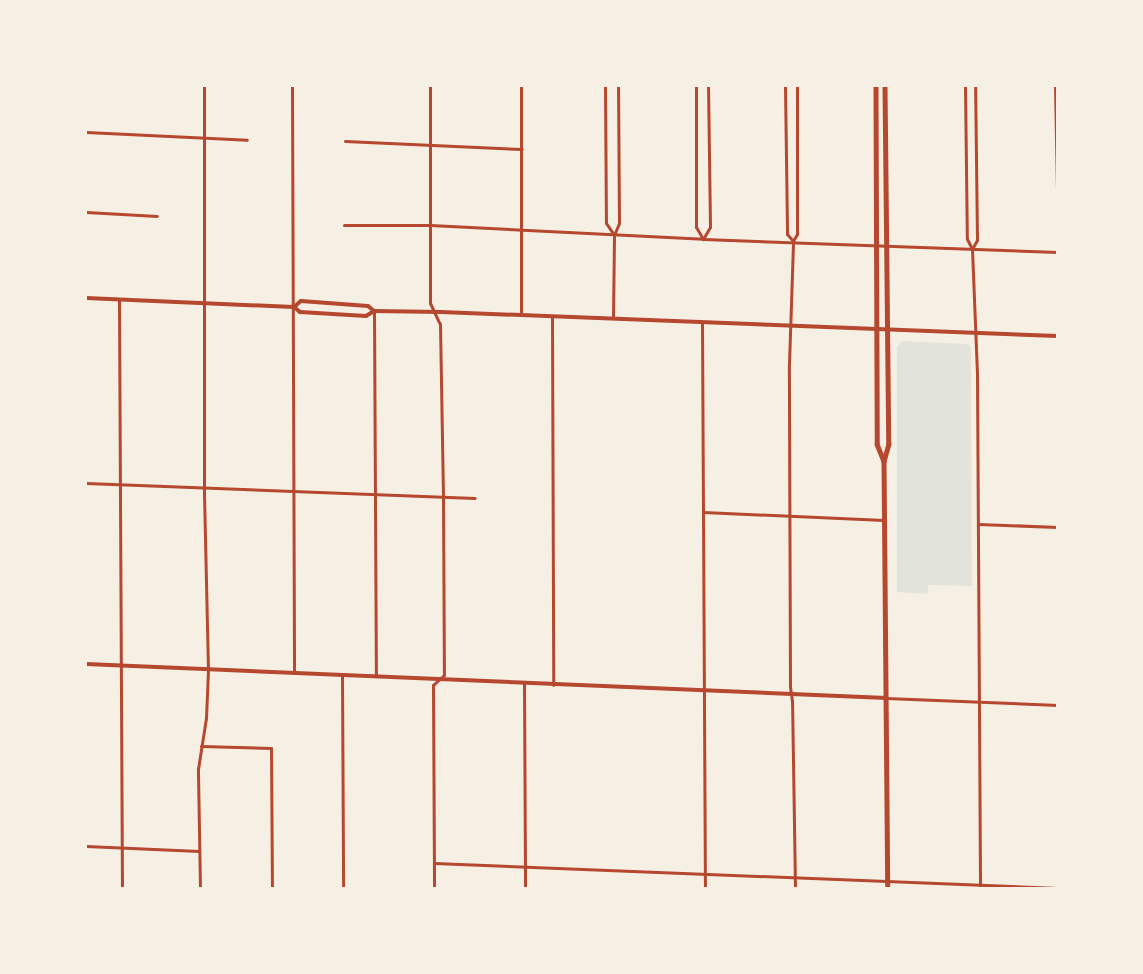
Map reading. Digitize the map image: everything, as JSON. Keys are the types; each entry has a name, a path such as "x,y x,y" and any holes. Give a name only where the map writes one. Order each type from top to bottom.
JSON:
{"main road":[{"path":"876,86 877,444 884,461"},
{"path":"885,86 890,444 884,461 888,886"},
{"path":"86,298 294,307 300,312 366,316 374,311 435,312 1058,336"},
{"path":"294,307 301,301 368,306 374,311"},
{"path":"86,664 886,698"}],"street":[{"path":"201,888 198,769 208,670 204,488 204,86"},
{"path":"292,86 294,673"},
{"path":"430,86 430,303 440,324 444,675 433,685 434,888"},
{"path":"521,86 521,315"},
{"path":"605,86 606,223 614,235"},
{"path":"613,320 614,235 619,223 618,86"},
{"path":"696,86 696,227 703,239"},
{"path":"703,239 710,227 708,86"},
{"path":"785,86 787,234 793,241"},
{"path":"795,888 789,516 793,241 797,234 797,86"},
{"path":"965,86 967,239 972,249 977,375 980,887"},
{"path":"972,249 977,240 975,86"},
{"path":"1055,86 1058,244"},
{"path":"86,132 247,140"},
{"path":"345,141 522,149"},
{"path":"86,212 157,216"},
{"path":"344,225 430,225 703,239 1058,252"},
{"path":"119,300 122,888"},
{"path":"374,311 376,676"},
{"path":"552,318 553,685"},
{"path":"702,323 705,888"},
{"path":"86,483 475,498"},
{"path":"703,512 885,520"},
{"path":"978,524 1058,527"},
{"path":"342,675 343,888"},
{"path":"524,683 525,888"},
{"path":"886,698 1058,705"},
{"path":"201,746 271,748 272,888"},
{"path":"86,846 199,851"},
{"path":"434,863 795,879 888,886 1058,888"}],"shaded area":[{"path":"902,341 968,344 971,348 972,586 928,585 928,594 897,592 897,347"}]}
